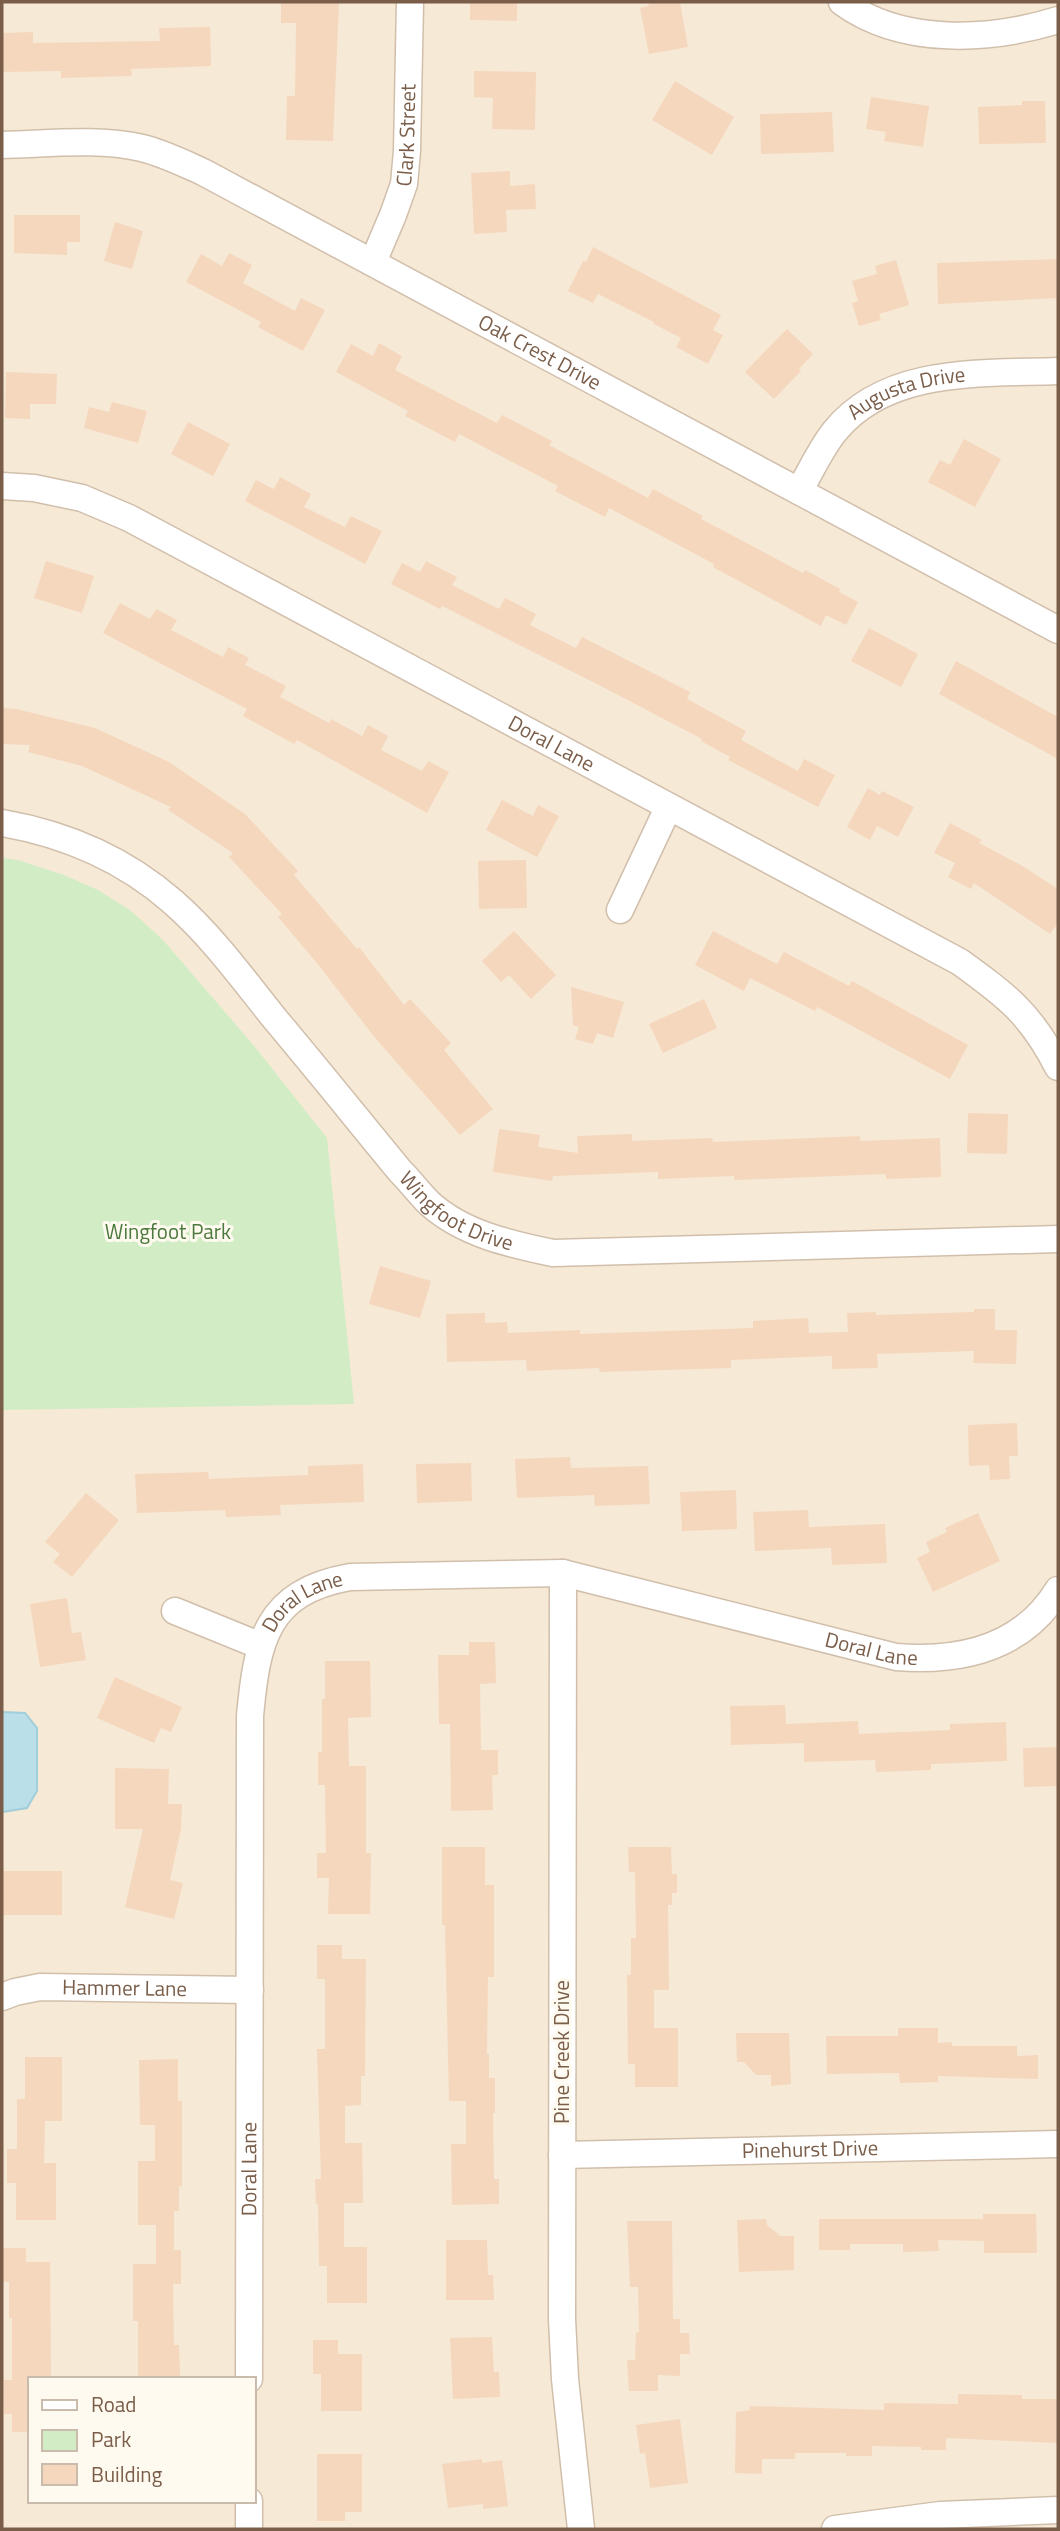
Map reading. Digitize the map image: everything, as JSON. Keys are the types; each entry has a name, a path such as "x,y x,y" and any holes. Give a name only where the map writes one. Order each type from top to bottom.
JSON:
{"street":[{"name":"Clark Street","path":"373,262 404,184 410,2"},
{"path":"842,2 856,12 893,27 938,34 984,34 1037,27 1058,20"},
{"name":"Oak Crest Drive","path":"2,145 108,144 152,151 203,172 1058,630"},
{"name":"Augusta Drive","path":"799,491 835,431 859,409 883,394 915,383 957,376 1058,371"},
{"name":"Doral Lane","path":"2,486 34,488 82,498 129,518 960,962 1002,993 1028,1017 1058,1067"},
{"path":"620,910 668,808"},
{"name":"Wingfoot Drive","path":"2,823 41,830 88,847 132,872 173,902 209,938 400,1171 431,1205 470,1230 510,1244 553,1253 1058,1239"},
{"name":"Doral Lane","path":"249,2377 250,1716 253,1680 261,1646 268,1627 278,1612 309,1589 328,1581 350,1577 563,1573 896,1657 928,1660 976,1652 999,1643 1028,1623 1057,1596"},
{"name":"Pine Creek Drive","path":"563,1573 564,2355 581,2529"},
{"path":"175,1611 261,1646"},
{"name":"Hammer Lane","path":"2,1997 40,1987 250,1990"},
{"name":"Pinehurst Drive","path":"562,2155 1058,2144"},
{"path":"249,2503 249,2529"},
{"path":"835,2529 940,2515 1058,2510"}],"shaded area":[{"path":"2,2 1058,2 1058,2529 2,2529"}],"green space":[{"name":"Wingfoot Park","path":"2,858 18,860 64,875 98,890 130,910 163,940 255,1047 327,1138 354,1404 2,1410"}],"water":[{"path":"2,1712 25,1713 37,1728 37,1791 27,1808 2,1812"}],"building":[{"path":"281,2 339,2 333,141 286,140 287,96 295,96 296,23 281,23"},
{"path":"470,2 517,2 517,21 470,20"},
{"path":"648,2 680,2 688,47 649,54 640,8 649,6"},
{"path":"210,27 211,66 131,69 132,76 61,78 61,71 2,72 2,33 33,32 33,43 160,41 159,28"},
{"path":"474,71 536,72 535,130 492,129 493,98 474,97"},
{"path":"675,81 734,117 712,155 652,120"},
{"path":"871,97 929,106 923,147 884,141 886,132 866,129"},
{"path":"1022,101 1045,101 1046,143 979,144 978,107 1022,105"},
{"path":"832,112 834,152 761,154 760,114"},
{"path":"510,171 510,186 535,184 536,209 506,210 507,232 474,234 471,173"},
{"path":"14,215 80,215 80,242 67,242 67,255 14,253"},
{"path":"115,222 143,231 132,269 104,261"},
{"path":"593,247 721,315 713,330 723,335 708,364 676,347 681,338 654,322 598,294 593,303 568,291"},
{"path":"229,253 252,265 243,283 295,311 301,298 325,310 303,351 258,327 261,322 186,282 201,254 222,266"},
{"path":"1058,259 1058,298 938,304 937,263"},
{"path":"896,260 909,305 879,314 881,320 859,326 852,303 858,301 852,281 877,274 875,266"},
{"path":"787,329 813,354 774,399 745,372"},
{"path":"379,343 402,356 395,370 497,423 502,415 552,441 549,445 648,498 653,489 703,516 701,519 803,573 805,570 840,589 839,592 858,602 846,625 826,615 821,626 713,567 714,564 609,508 605,517 555,491 558,486 459,434 455,442 405,416 408,411 336,372 351,344 373,356"},
{"path":"6,372 57,374 56,404 30,404 30,419 5,418"},
{"path":"112,402 147,411 138,443 84,428 89,407 109,412"},
{"path":"188,422 230,444 213,476 171,454"},
{"path":"964,439 1001,459 975,507 928,482 940,460 950,465"},
{"path":"280,477 311,494 304,507 345,527 351,516 382,531 365,564 245,501 256,480 274,489"},
{"path":"46,561 94,576 82,613 34,598"},
{"path":"426,561 457,577 452,585 499,609 505,598 536,614 530,625 576,648 582,637 690,692 687,699 746,731 741,740 798,771 804,759 835,775 818,807 728,760 730,757 701,741 702,739 597,684 442,606 440,609 391,584 402,563 420,572"},
{"path":"120,603 150,619 156,609 177,620 171,630 223,657 228,647 249,658 245,665 286,686 280,697 329,723 331,719 362,736 368,725 388,736 381,750 422,771 428,761 449,772 427,813 297,740 294,744 243,716 247,709 103,633"},
{"path":"869,628 918,654 901,687 851,661"},
{"path":"956,661 1058,717 1058,759 939,694"},
{"path":"2,708 95,728 169,762 245,814 298,871 294,875 357,949 359,947 404,1005 410,999 451,1043 444,1050 493,1109 460,1135 376,1039 278,917 282,914 229,857 233,853 168,810 171,807 82,766 28,752 30,745 2,744"},
{"path":"868,788 880,795 882,791 914,807 898,837 877,826 870,840 847,827"},
{"path":"502,800 533,816 538,805 559,816 537,857 486,830"},
{"path":"950,823 982,840 979,843 1021,865 1058,889 1058,923 1050,934 974,883 971,889 948,877 955,863 934,853"},
{"path":"526,860 527,908 479,909 478,861"},
{"path":"514,931 556,975 531,999 509,975 501,982 482,961"},
{"path":"713,931 777,964 784,952 849,986 852,981 968,1045 950,1079 817,1007 815,1011 750,978 744,991 695,965"},
{"path":"571,987 624,1002 613,1038 597,1033 593,1044 575,1039 579,1027 573,1025"},
{"path":"704,999 717,1028 663,1053 649,1024"},
{"path":"968,1113 1008,1114 1007,1154 967,1153"},
{"path":"499,1129 540,1135 538,1147 578,1153 577,1136 632,1134 632,1141 712,1138 713,1142 860,1136 860,1141 940,1138 941,1177 886,1179 886,1174 734,1180 734,1176 658,1179 658,1172 553,1176 552,1181 493,1172"},
{"path":"380,1266 431,1281 420,1318 369,1304"},
{"path":"974,1309 995,1309 995,1330 1017,1330 1016,1364 973,1363 974,1351 877,1354 878,1368 832,1369 832,1356 731,1360 731,1368 600,1372 599,1368 527,1371 526,1360 447,1362 446,1314 485,1313 485,1323 507,1322 508,1333 580,1330 580,1334 753,1328 753,1321 808,1318 809,1333 848,1332 847,1313 876,1312 876,1315 974,1312"},
{"path":"1017,1423 1018,1456 1009,1456 1010,1479 990,1480 989,1465 969,1466 968,1425"},
{"path":"570,1457 571,1468 648,1466 650,1504 595,1506 594,1495 517,1498 515,1459"},
{"path":"471,1463 472,1501 417,1503 416,1464"},
{"path":"363,1464 364,1502 280,1505 281,1515 226,1517 225,1510 137,1513 135,1474 208,1472 209,1479 308,1475 308,1466"},
{"path":"736,1490 737,1529 682,1531 680,1492"},
{"path":"86,1493 119,1520 72,1577 53,1562 60,1554 45,1542"},
{"path":"808,1510 809,1527 885,1524 887,1563 832,1565 831,1548 755,1551 753,1512"},
{"path":"978,1513 1000,1561 933,1592 917,1558 930,1552 926,1542 947,1532 945,1528"},
{"path":"67,1598 72,1633 81,1632 86,1660 40,1667 30,1604"},
{"path":"469,1642 495,1642 496,1683 480,1684 481,1750 498,1750 498,1775 492,1775 493,1810 451,1811 450,1724 439,1724 438,1655 469,1655"},
{"path":"325,1661 370,1661 371,1717 348,1718 349,1766 366,1766 366,1853 371,1853 370,1914 328,1914 329,1878 317,1878 317,1853 326,1853 325,1785 318,1785 318,1752 322,1752 322,1699 325,1699"},
{"path":"115,1677 182,1707 171,1732 161,1728 154,1743 97,1718"},
{"path":"785,1705 786,1724 858,1721 859,1734 950,1730 950,1724 1006,1722 1007,1761 931,1764 931,1770 876,1772 875,1760 804,1762 804,1743 731,1745 730,1706"},
{"path":"1058,1747 1058,1786 1024,1787 1023,1748"},
{"path":"115,1768 169,1769 168,1804 182,1804 181,1829 170,1880 183,1883 174,1919 125,1907 143,1829 115,1829"},
{"path":"442,1847 485,1847 485,1885 494,1885 494,1977 488,1977 487,2054 489,2078 495,2078 494,2179 499,2179 499,2204 452,2205 451,2144 466,2144 466,2101 449,2101 445,1925 442,1925"},
{"path":"628,1847 671,1847 672,1874 677,1874 677,1893 672,1893 672,1905 668,1905 669,1990 654,1990 654,2028 678,2028 678,2087 635,2087 635,2064 628,2064 627,1975 631,1975 631,1938 636,1938 635,1872 629,1872"},
{"path":"2,1871 62,1871 62,1915 2,1915"},
{"path":"317,1945 342,1945 342,1959 366,1959 365,2076 361,2076 361,2105 345,2106 345,2143 362,2143 363,2203 344,2203 344,2247 367,2247 367,2303 327,2303 327,2266 319,2266 315,2179 321,2179 317,2049 325,2049 325,1979 317,1979"},
{"path":"898,2028 938,2028 938,2043 952,2042 952,2046 1017,2046 1017,2056 1038,2055 1038,2079 938,2076 938,2082 900,2083 899,2073 827,2074 826,2036 898,2036"},
{"path":"736,2033 789,2033 791,2084 771,2086 771,2075 756,2075 744,2062 737,2062"},
{"path":"25,2057 62,2057 62,2121 45,2121 44,2163 56,2163 56,2220 16,2220 16,2183 7,2183 7,2149 17,2149 17,2099 25,2099"},
{"path":"178,2059 178,2101 182,2101 182,2186 179,2186 179,2211 174,2211 174,2250 181,2250 181,2284 173,2284 174,2345 179,2345 179,2377 138,2377 138,2321 133,2321 133,2264 156,2264 156,2225 138,2225 138,2161 155,2161 155,2125 140,2125 139,2060"},
{"path":"983,2214 1036,2214 1037,2253 984,2253 984,2241 938,2240 939,2251 903,2252 903,2244 850,2244 850,2250 819,2250 819,2219 983,2219"},
{"path":"766,2219 767,2225 780,2236 794,2236 794,2270 739,2272 737,2220"},
{"path":"627,2221 672,2221 673,2319 680,2319 680,2333 689,2333 690,2354 680,2354 680,2376 658,2375 658,2391 629,2391 627,2360 635,2360 636,2333 639,2332 638,2287 630,2287"},
{"path":"446,2240 487,2240 488,2275 493,2275 494,2300 446,2300"},
{"path":"2,2248 26,2248 26,2262 50,2262 51,2377 28,2377 28,2432 12,2432 12,2414 4,2414 4,2380 12,2380 12,2318 9,2318 9,2282 2,2282"},
{"path":"492,2337 494,2372 499,2372 500,2397 453,2399 450,2338"},
{"path":"313,2340 338,2340 338,2354 362,2354 362,2411 321,2411 321,2374 313,2374"},
{"path":"958,2394 1022,2395 1022,2399 1058,2399 1058,2443 946,2438 946,2450 872,2446 872,2456 795,2453 795,2459 762,2459 762,2474 735,2473 736,2412 750,2410 750,2406 884,2410 884,2403 958,2404"},
{"path":"680,2419 688,2483 650,2488 645,2453 640,2454 636,2425"},
{"path":"317,2454 362,2454 362,2512 345,2512 345,2521 317,2521"},
{"path":"482,2459 482,2463 502,2460 508,2506 483,2509 483,2504 448,2508 442,2464"}]}
